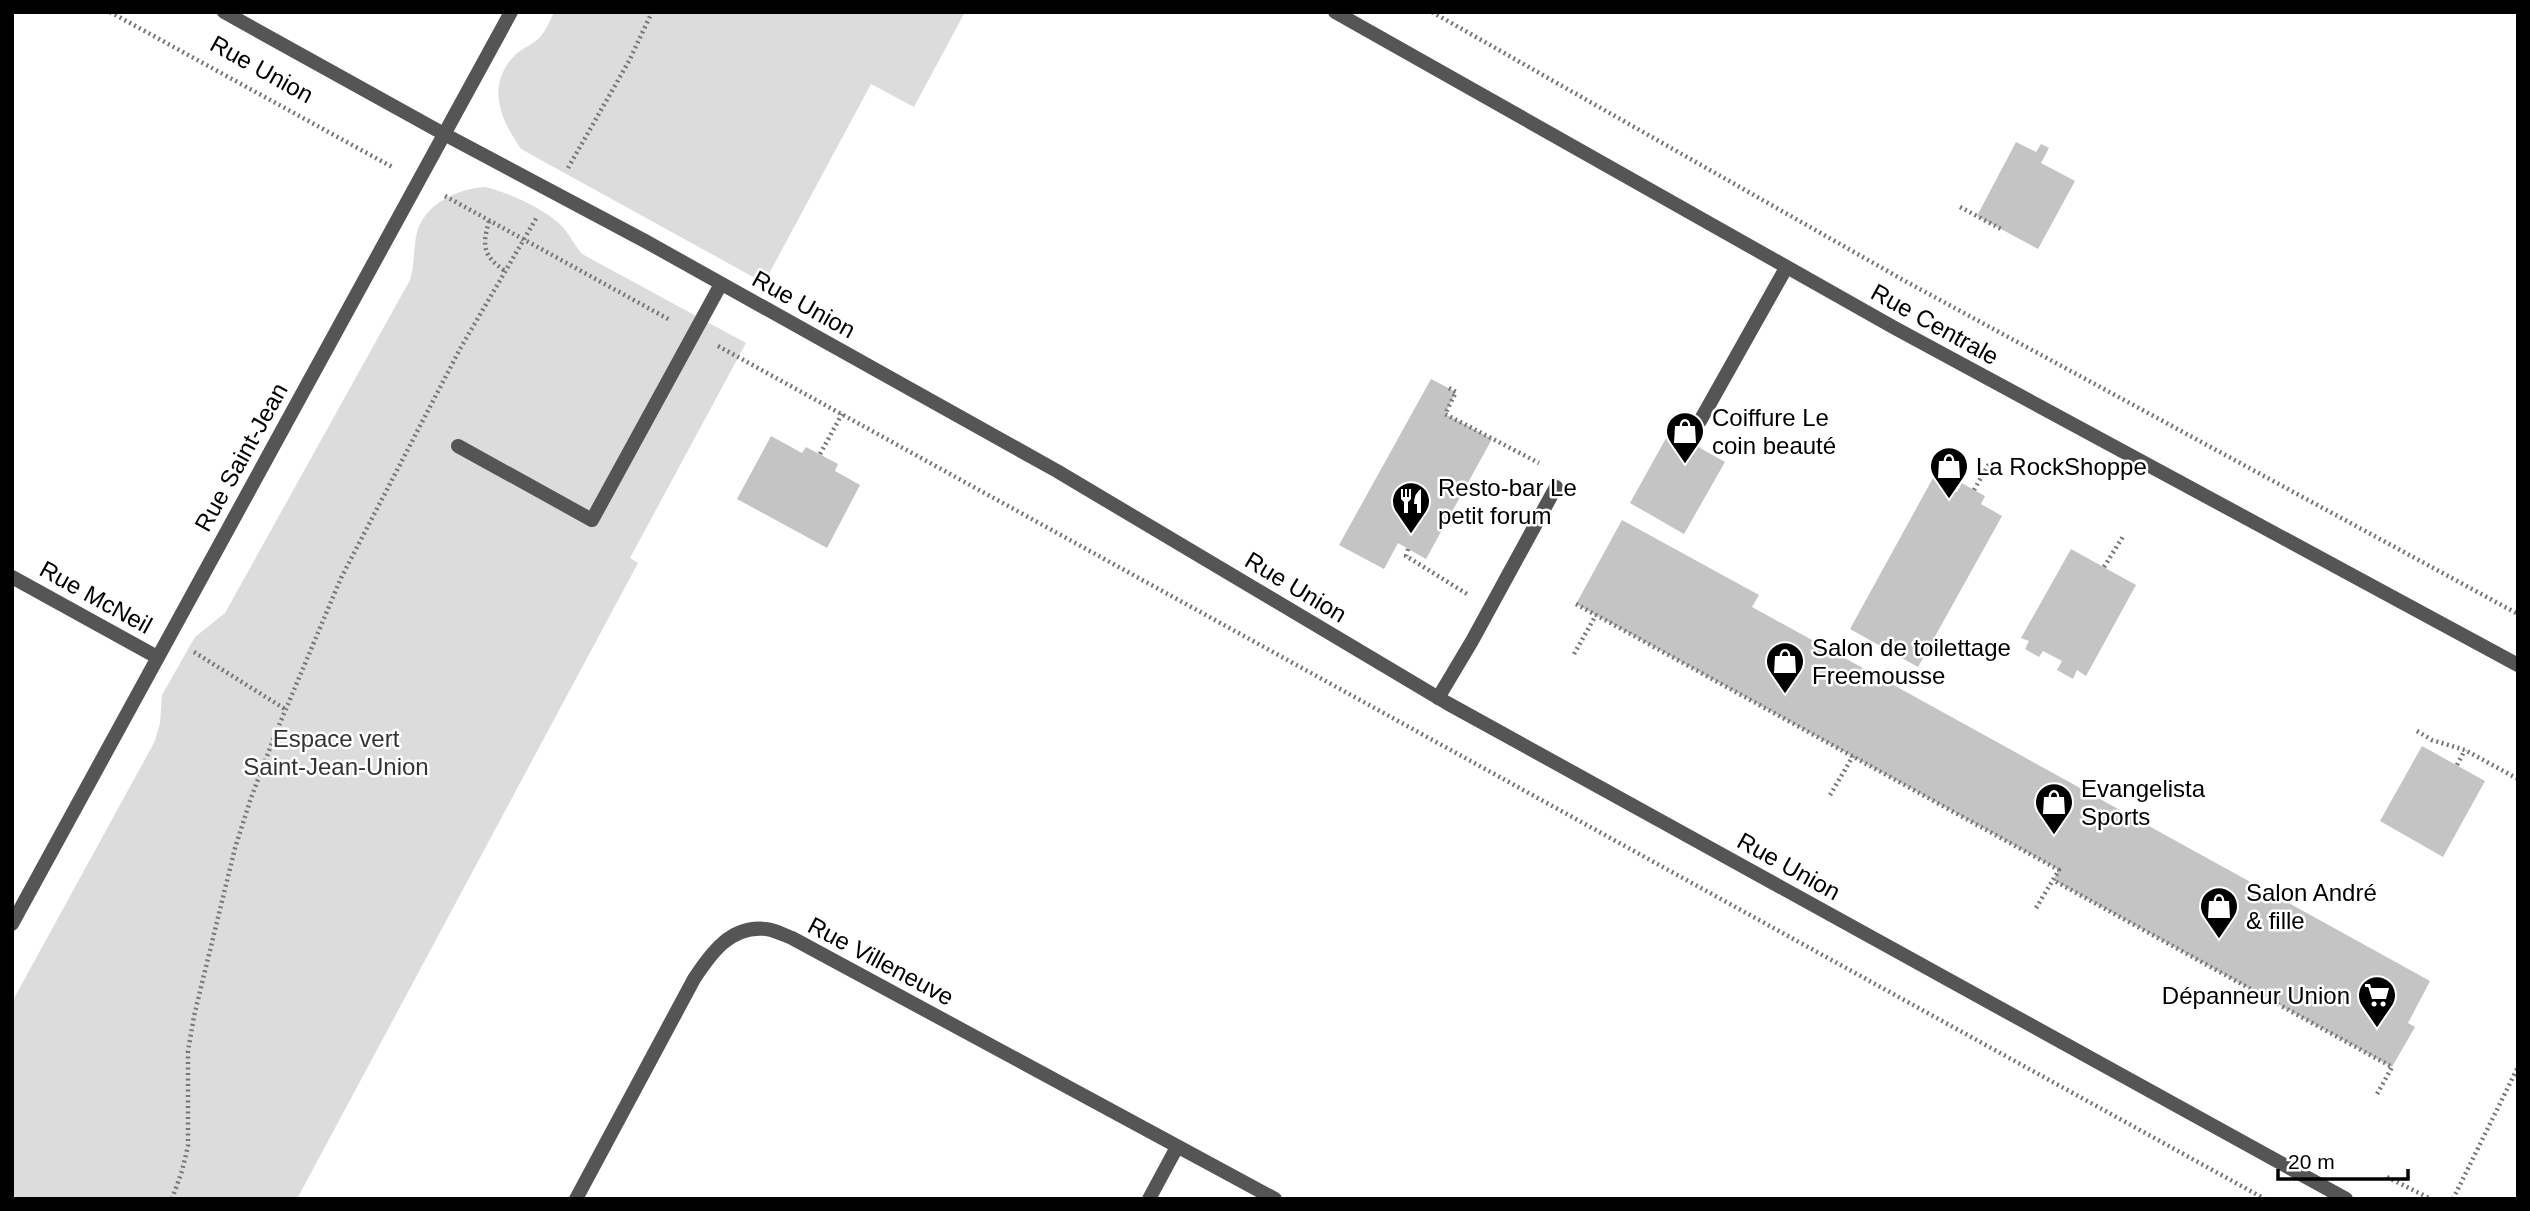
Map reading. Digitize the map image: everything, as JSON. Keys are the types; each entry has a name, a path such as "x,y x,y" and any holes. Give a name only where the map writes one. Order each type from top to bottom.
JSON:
{"street":[{"name":"Rue Union","path":"224,12 1057,471 1438,698 2346,1199"},
{"name":"Rue Saint-Jean","path":"12,924 511,12"},
{"name":"Rue Centrale","path":"1335,12 1786,268 2518,665"},
{"path":"1700,421 1786,268"},
{"path":"458,446 592,520 721,284"},
{"path":"1438,698 1556,486"},
{"name":"Rue McNeil","path":"12,577 157,657"},
{"name":"Rue Villeneuve","path":"576,1199 711,954 730,936 747,930 768,929 792,938 1275,1199"},
{"path":"1149,1199 1177,1147"}],"path":[{"name":"Rue Union","path":"110,12 392,166"},
{"path":"565,172 629,61 652,12"},
{"name":"Rue Centrale","path":"1432,12 1905,281 2518,614"},
{"path":"447,197 679,324"},
{"path":"1960,207 2004,230"},
{"path":"172,1199 188,1146 187,1051 235,848 251,798 285,709 341,578 460,349 540,212"},
{"path":"489,221 486,246 491,261 505,271"},
{"path":"711,342 2265,1199"},
{"path":"1449,388 1456,392 1445,414 1563,475 1556,486"},
{"path":"820,454 842,414"},
{"path":"1974,490 1989,464"},
{"path":"2104,567 2124,535"},
{"path":"1408,549 1406,556 1444,579"},
{"path":"1576,604 2059,870 2036,908"},
{"path":"1573,654 1596,615"},
{"path":"187,648 285,709"},
{"path":"2417,731 2432,740 2465,750 2518,779"},
{"path":"2457,765 2465,750"},
{"path":"1830,795 1853,756"},
{"path":"2053,880 2392,1067 2376,1096"},
{"path":"2453,1199 2518,1067"},
{"path":"2387,1177 2431,1199"}],"green space":[{"path":"554,12 965,12 914,107 871,84 764,283 521,149 502,115 498,91 500,79 515,55 542,34"},
{"name":"Espace vert Saint-Jean-Union","path":"485,187 517,198 540,210 566,231 582,254 746,343 630,558 638,563 297,1199 12,1199 12,1002 155,741 160,723 162,695 195,637 225,613 410,280 421,222 427,213 444,199 474,188"}],"building":[{"path":"2016,142 2036,152 2041,144 2049,148 2041,163 2075,181 2038,249 1977,216"},
{"path":"1431,379 1456,392 1445,414 1492,439 1426,559 1398,543 1384,569 1339,545"},
{"path":"1670,431 1725,462 1684,534 1630,503"},
{"path":"771,436 802,453 806,447 838,464 835,471 860,485 827,548 737,499"},
{"path":"1933,478 1957,492 1962,483 1985,496 1981,504 2002,516 1918,667 1850,629"},
{"path":"1622,520 1759,595 1752,607 2430,981 2408,1023 2415,1027 2392,1067 2053,880 2059,870 1576,604"},
{"path":"2071,549 2136,585 2086,676 2077,670 2073,679 2057,670 2062,661 2043,651 2039,657 2025,649 2029,641 2021,638"},
{"path":"2422,746 2485,781 2443,857 2380,821"}],"place":[{"name":"Coiffure Le coin beauté","path":"1685,465"},
{"name":"La RockShoppe","path":"1949,500"},
{"name":"Resto-bar Le petit forum","path":"1411,535"},
{"name":"Salon de toilettage Freemousse","path":"1785,695"},
{"name":"Evangelista Sports","path":"2054,836"},
{"name":"Salon André & fille","path":"2219,940"},
{"name":"Dépanneur Union","path":"2377,1029"}]}
